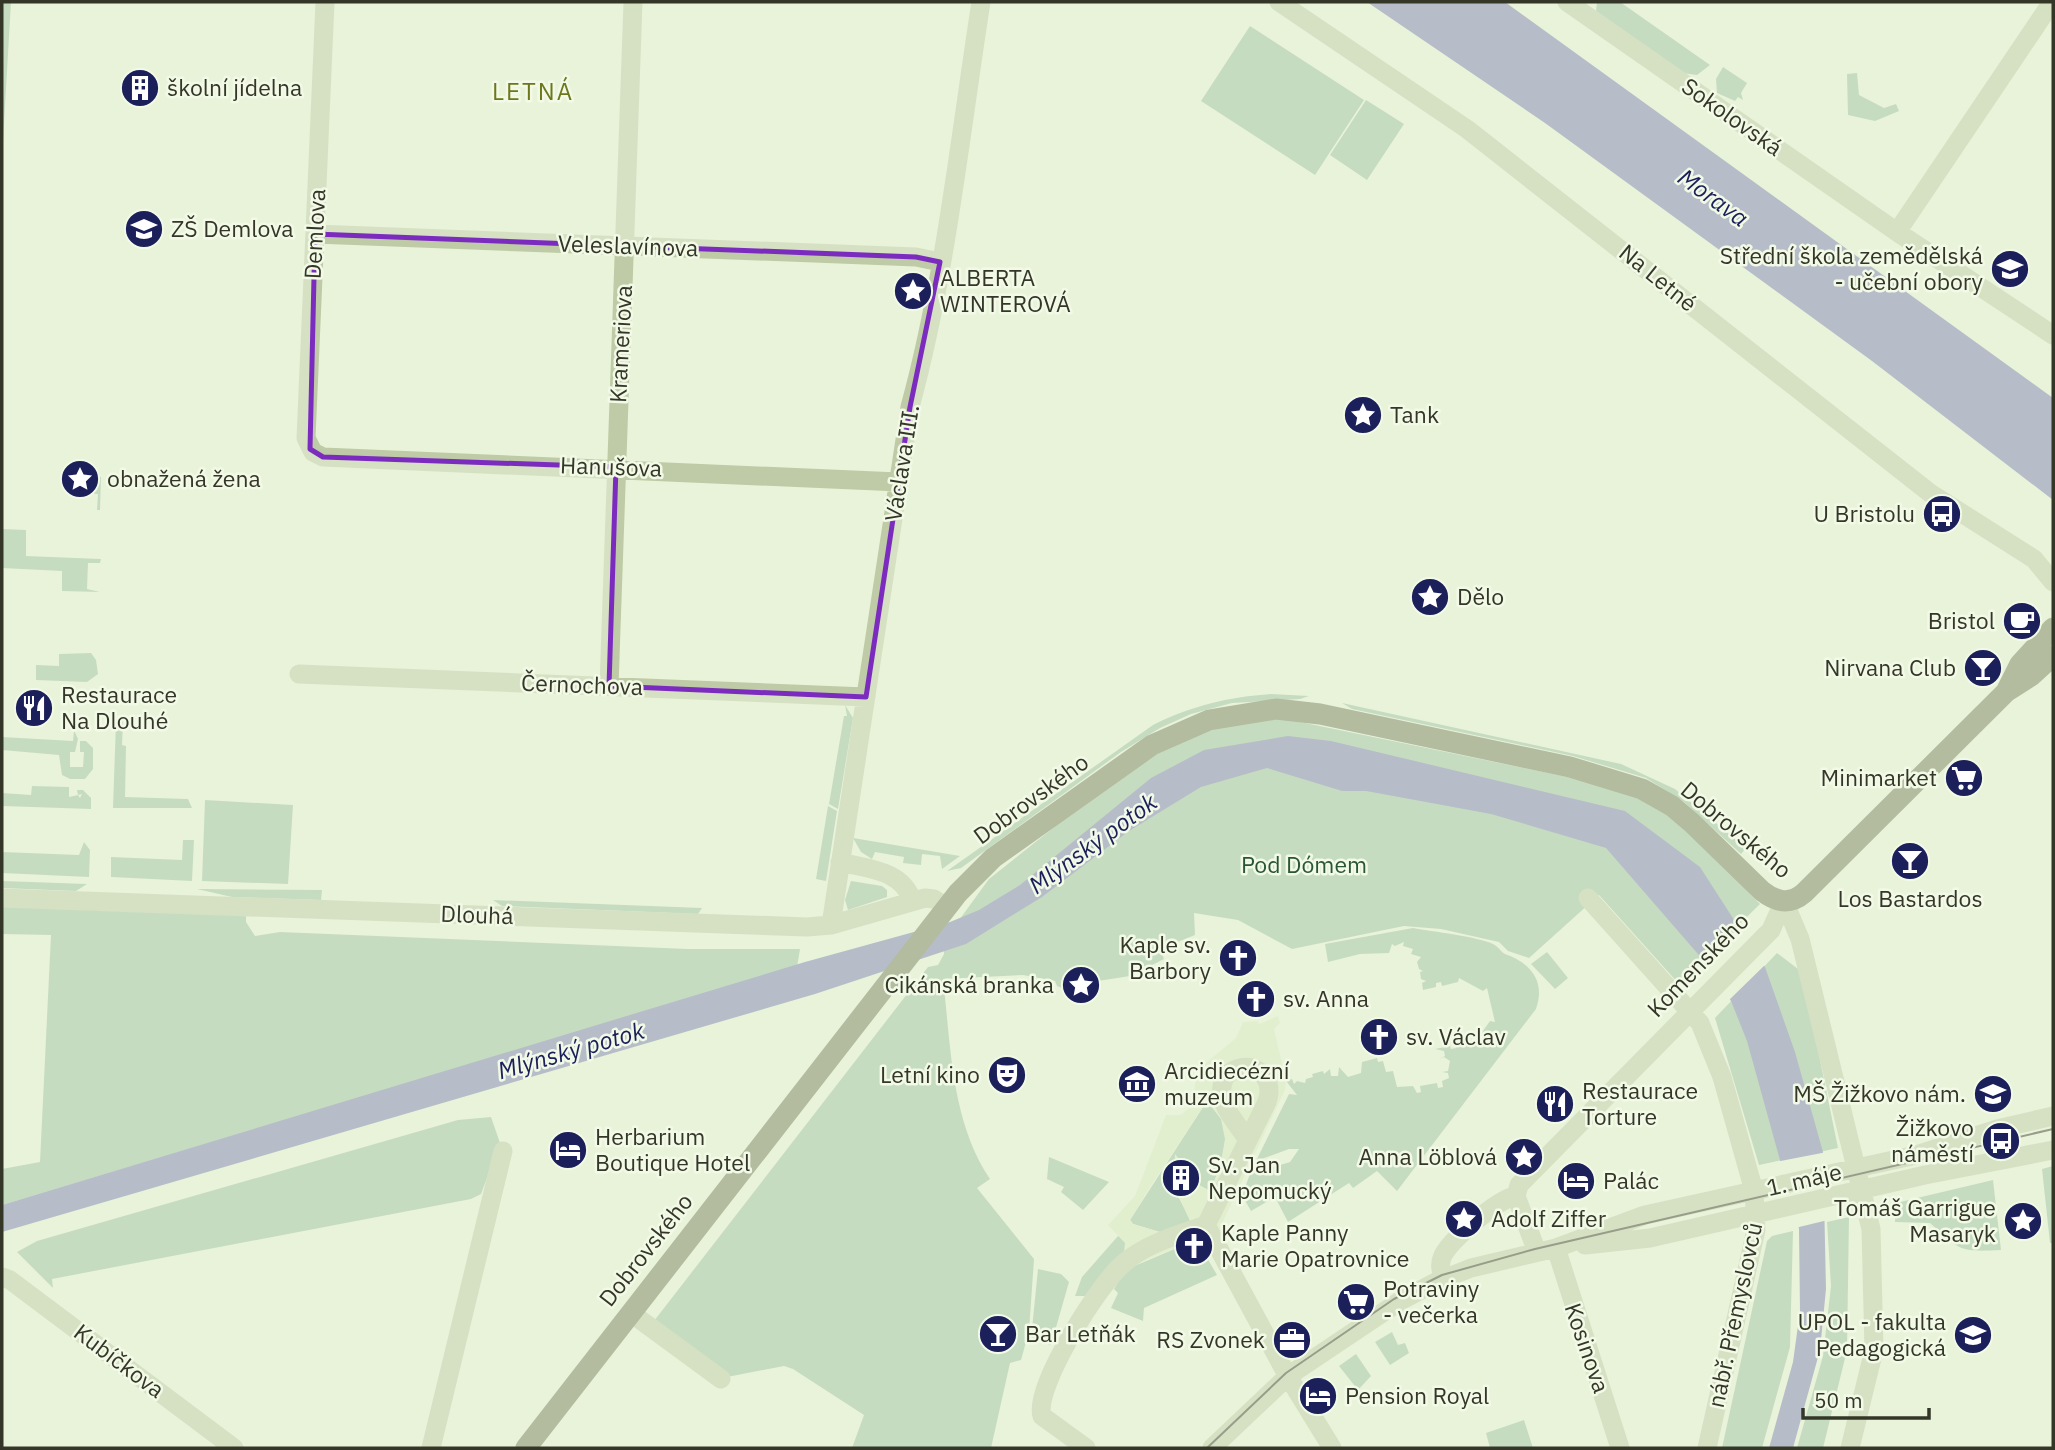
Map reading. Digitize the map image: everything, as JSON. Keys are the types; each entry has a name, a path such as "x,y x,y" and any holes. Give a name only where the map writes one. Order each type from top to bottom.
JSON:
{"main road":[{"path":"2006,692 2020,664 2053,628"},
{"path":"1784,901 1798,898 2006,692 2031,676 2053,656"},
{"name":"Dobrovského","path":"526,1448 947,907 993,858 1152,745 1209,720 1276,709 1320,714 1544,762 1642,789 1672,806 1767,894 1784,901"}],"street":[{"name":"Demlova","path":"323,457 313,452 306,438 326,2"},
{"name":"Krameriova","path":"609,686 633,2"},
{"name":"Václava III.","path":"831,925 899,482 940,262 981,2"},
{"name":"Na Letné","path":"1279,2 1466,129 1930,493 2044,561 2053,582"},
{"path":"1897,232 2052,2"},
{"name":"Sokolovská","path":"1575,4 1897,232 2053,335"},
{"name":"Veleslavínova","path":"315,234 916,257 940,262"},
{"name":"Hanušova","path":"323,457 616,467 899,482"},
{"name":"Černochova","path":"299,674 866,696"},
{"path":"840,862 887,873 900,880 908,888 912,901"},
{"name":"Dlouhá","path":"2,898 807,927 831,925 912,901 934,899 947,907"},
{"name":"nábř. Přemyslovců","path":"1588,898 1655,974 1691,1010 1705,1033 1759,1190 1762,1212 1707,1448"},
{"path":"1784,901 1800,939 1855,1192 1871,1229 1874,1261 1874,1350 1850,1448"},
{"name":"Komenského","path":"1444,1279 1440,1265 1444,1252 1497,1203 1516,1196 1520,1185 1762,938 1777,920 1784,901"},
{"name":"1. máje","path":"1212,1448 1288,1376 1400,1301 1444,1279 1471,1269 1546,1250 1644,1215 1944,1148 1997,1129 2053,1116"},
{"path":"1086,1448 1046,1420 1041,1405 1065,1346 1105,1282 1122,1264 1146,1248 1206,1225 1248,1140"},
{"name":"1. máje","path":"1546,1250 1650,1238 2053,1150"},
{"path":"431,1448 503,1151"},
{"name":"Kosinova","path":"1516,1196 1563,1279 1620,1448"},
{"path":"1206,1225 1288,1376 1332,1448"},
{"name":"Kubíčkova","path":"2,1277 31,1295 234,1448"},
{"path":"631,1312 721,1379"}],"highlighted area":[{"path":"315,234 916,257 940,262 910,407 866,697 609,686 616,467 323,457 310,449"}],"green space":[{"path":"2,2 11,2 2,158"},
{"path":"1597,2 1620,2 1710,65 1697,75 1682,73 1596,11"},
{"path":"1250,26 1364,100 1315,175 1201,101"},
{"path":"1723,67 1747,83 1741,93 1743,100 1738,97 1735,101 1717,93 1716,79"},
{"path":"1857,73 1859,95 1884,108 1896,104 1899,111 1875,121 1848,115 1847,74"},
{"path":"1366,100 1404,124 1367,180 1330,155"},
{"path":"67,475 101,477 100,510 97,510 98,494 67,492"},
{"path":"2,529 26,530 26,556 101,559 100,563 88,563 87,589 100,592 62,591 62,571 2,568"},
{"path":"91,653 96,660 98,674 87,682 36,680 36,665 59,666 59,654"},
{"path":"1271,694 1309,696 1300,699 1232,703 1191,714 1160,728 1121,752 961,868 947,871 1153,725 1210,704"},
{"path":"1342,703 1621,764 1675,789 1746,848 1741,854 1684,802 1646,778 1573,756 1352,709"},
{"path":"845,705 853,718 838,809 829,804 844,716 847,716"},
{"name":"Pod Dómem","path":"1281,718 1587,781 1632,796 1650,803 1686,828 1760,904 1679,984 1599,895 1529,958 1508,951 1499,942 1441,929 1404,926 1292,949 1238,920 1194,913 1195,935 1160,949 1164,959 1130,976 1079,984 1075,993 1057,986 1055,981 1023,975 943,979 951,1056 960,1108 977,1157 990,1179 977,1188 1034,1259 1029,1331 1021,1360 1010,1363 991,1448 852,1448 864,1415 793,1369 784,1366 727,1377 654,1321 928,967 938,965 944,954 943,942 989,879 1107,785 1158,749 1211,727"},
{"path":"123,721 122,745 126,746 125,797 188,799 192,808 113,808 116,722"},
{"path":"74,730 78,739 75,752 70,752 70,767 83,767 84,752 80,752 80,741 86,741 93,748 93,769 85,779 70,779 62,775 59,755 2,750 2,737 73,741"},
{"path":"32,786 69,787 69,797 78,795 77,790 83,790 91,798 91,809 2,806 2,793 31,795"},
{"path":"205,800 293,805 288,884 202,881"},
{"path":"828,806 837,811 826,881 816,879"},
{"path":"853,838 960,856 942,869 940,856 922,854 921,865 903,863 904,857 875,852 872,859 861,852"},
{"path":"183,840 194,840 192,881 111,877 111,857 182,860"},
{"path":"84,842 90,850 89,877 2,873 2,852 79,855"},
{"path":"2,881 87,884 76,891 2,888"},
{"path":"851,881 882,886 887,890 887,897 848,910 845,900"},
{"path":"197,889 322,890 321,900 232,897"},
{"path":"493,900 702,908 698,914 502,906"},
{"path":"2,906 246,915 246,922 255,936 280,932 688,949 800,949 797,967 2,1205 2,1169 40,1162 51,935 2,934"},
{"path":"1413,928 1486,941 1522,962 1537,981 1539,999 1536,1009 1397,1191 1377,1171 1353,1188 1349,1183 1288,1222 1275,1197 1251,1211 1242,1195 1250,1174 1290,1162 1299,1149 1289,1149 1256,1161 1289,1094 1297,1095 1286,1081 1292,1079 1294,1084 1297,1081 1305,1083 1306,1079 1313,1077 1312,1074 1323,1071 1324,1074 1330,1069 1331,1076 1338,1076 1339,1067 1348,1077 1361,1073 1362,1062 1377,1058 1378,1062 1383,1061 1386,1072 1393,1071 1397,1087 1413,1086 1417,1093 1421,1092 1420,1086 1437,1083 1438,1088 1443,1087 1442,1081 1449,1078 1448,1073 1442,1072 1448,1071 1450,1061 1444,1057 1439,1059 1445,1056 1444,1051 1435,1049 1450,1046 1451,1049 1456,1048 1455,1045 1471,1041 1474,1044 1490,1021 1495,1022 1487,988 1483,991 1459,978 1458,982 1442,986 1441,982 1436,983 1436,987 1423,990 1422,983 1426,981 1421,979 1420,972 1423,971 1419,969 1417,962 1421,957 1411,954 1413,949 1403,946 1404,942 1395,946 1392,944 1389,953 1360,954 1328,962 1325,944"},
{"path":"1547,952 1568,978 1555,989 1531,964"},
{"path":"1777,953 1802,972 1838,1148 1759,1165 1715,1018"},
{"path":"1210,1104 1223,1122 1225,1146 1210,1191 1197,1184 1175,1155 1178,1196 1191,1221 1163,1233 1133,1224 1130,1220 1203,1107"},
{"path":"491,1117 500,1143 481,1194 471,1199 52,1279 53,1288 17,1252 37,1241 458,1120"},
{"path":"1049,1157 1109,1182 1083,1210 1061,1192 1064,1187 1047,1179"},
{"path":"2053,1166 2053,1243 2050,1243 2042,1169"},
{"path":"1993,1180 2001,1250 1968,1250 1955,1244 1930,1223 1895,1222 1896,1203"},
{"path":"1849,1217 1847,1350 1823,1448 1797,1448 1823,1356 1831,1286 1827,1222"},
{"path":"1793,1231 1790,1347 1762,1448 1722,1448 1767,1241 1772,1236"},
{"path":"1118,1236 1133,1242 1088,1296 1075,1296 1082,1277"},
{"path":"1184,1245 1197,1255 1203,1251 1217,1275 1144,1308 1143,1321 1111,1308 1118,1293 1114,1289 1125,1270"},
{"path":"1038,1269 1061,1274 1069,1282 1051,1345 1031,1339"},
{"path":"1392,1332 1398,1345 1405,1343 1409,1353 1390,1365 1375,1342"},
{"path":"1356,1354 1371,1376 1358,1390 1339,1366"},
{"path":"1524,1420 1533,1448 1490,1448 1486,1433"}],"shaded area":[{"path":"1278,1016 1280,1023 1274,1029 1286,1081 1285,1090 1220,1228 1226,1240 1197,1255 1186,1251 1183,1245 1122,1270 1125,1243 1108,1225 1135,1196 1166,1115 1180,1115 1188,1109 1194,1101 1195,1084 1201,1067 1236,1038 1243,1022 1258,1021 1259,1024","holes":["1210,1105 1221,1119 1225,1139 1220,1168 1210,1191 1197,1184 1175,1154 1174,1186 1190,1221 1163,1233 1133,1224 1130,1220 1203,1107"]}],"water":[{"name":"Morava","path":"1367,2 1505,2 2053,398 2053,500 1872,361 1545,123"},
{"name":"Mlýnský potok","path":"1288,736 1331,741 1625,811 1700,867 1765,967 1795,1052 1823,1152 1826,1289 1820,1350 1793,1448 1769,1448 1793,1362 1800,1311 1799,1229 1747,1041 1731,1001 1704,961 1606,848 1491,814 1366,791 1342,791 1267,768 1201,787 1129,831 1042,897 966,944 815,994 2,1232 2,1205 805,962 950,922 979,910 1020,885 1151,778 1204,750"}],"pier":[{"path":"1742,925 1767,963 1727,1002 1702,964"},
{"path":"1827,1152 1828,1220 1795,1228 1775,1162"}],"tram line":[{"path":"1207,1448 1286,1373 1394,1299 1442,1275 1535,1249 2053,1129"}],"place":[{"name":"školní jídelna","path":"140,88"},
{"name":"ZŠ Demlova","path":"144,229"},
{"name":"Střední škola zemědělská - učební obory","path":"2010,269"},
{"name":"ALBERTA WINTEROVÁ","path":"913,291"},
{"name":"Tank","path":"1363,415"},
{"name":"obnažená žena","path":"80,479"},
{"name":"U Bristolu","path":"1942,514"},
{"name":"Dělo","path":"1430,597"},
{"name":"Bristol","path":"2022,621"},
{"name":"Nirvana Club","path":"1983,668"},
{"name":"Restaurace Na Dlouhé","path":"34,708"},
{"name":"Minimarket","path":"1964,778"},
{"name":"Los Bastardos","path":"1910,861"},
{"name":"Kaple sv. Barbory","path":"1238,958"},
{"name":"Cikánská branka","path":"1081,985"},
{"name":"sv. Anna","path":"1256,999"},
{"name":"sv. Václav","path":"1379,1037"},
{"name":"Letní kino","path":"1007,1075"},
{"name":"Arcidiecézní muzeum","path":"1137,1084"},
{"name":"MŠ Žižkovo nám.","path":"1993,1094"},
{"name":"Restaurace Torture","path":"1555,1104"},
{"name":"Žižkovo náměstí","path":"2001,1141"},
{"name":"Herbarium Boutique Hotel","path":"568,1150"},
{"name":"Anna Löblová","path":"1524,1157"},
{"name":"Sv. Jan Nepomucký","path":"1181,1178"},
{"name":"Palác","path":"1576,1181"},
{"name":"Adolf Ziffer","path":"1464,1219"},
{"name":"Tomáš Garrigue Masaryk","path":"2023,1221"},
{"name":"Kaple Panny Marie Opatrovnice","path":"1194,1246"},
{"name":"Potraviny - večerka","path":"1356,1302"},
{"name":"Bar Letňák","path":"998,1334"},
{"name":"UPOL - fakulta Pedagogická","path":"1973,1335"},
{"name":"RS Zvonek","path":"1292,1340"},
{"name":"Pension Royal","path":"1318,1396"}],"district":[{"name":"LETNÁ","path":"533,92"}]}
